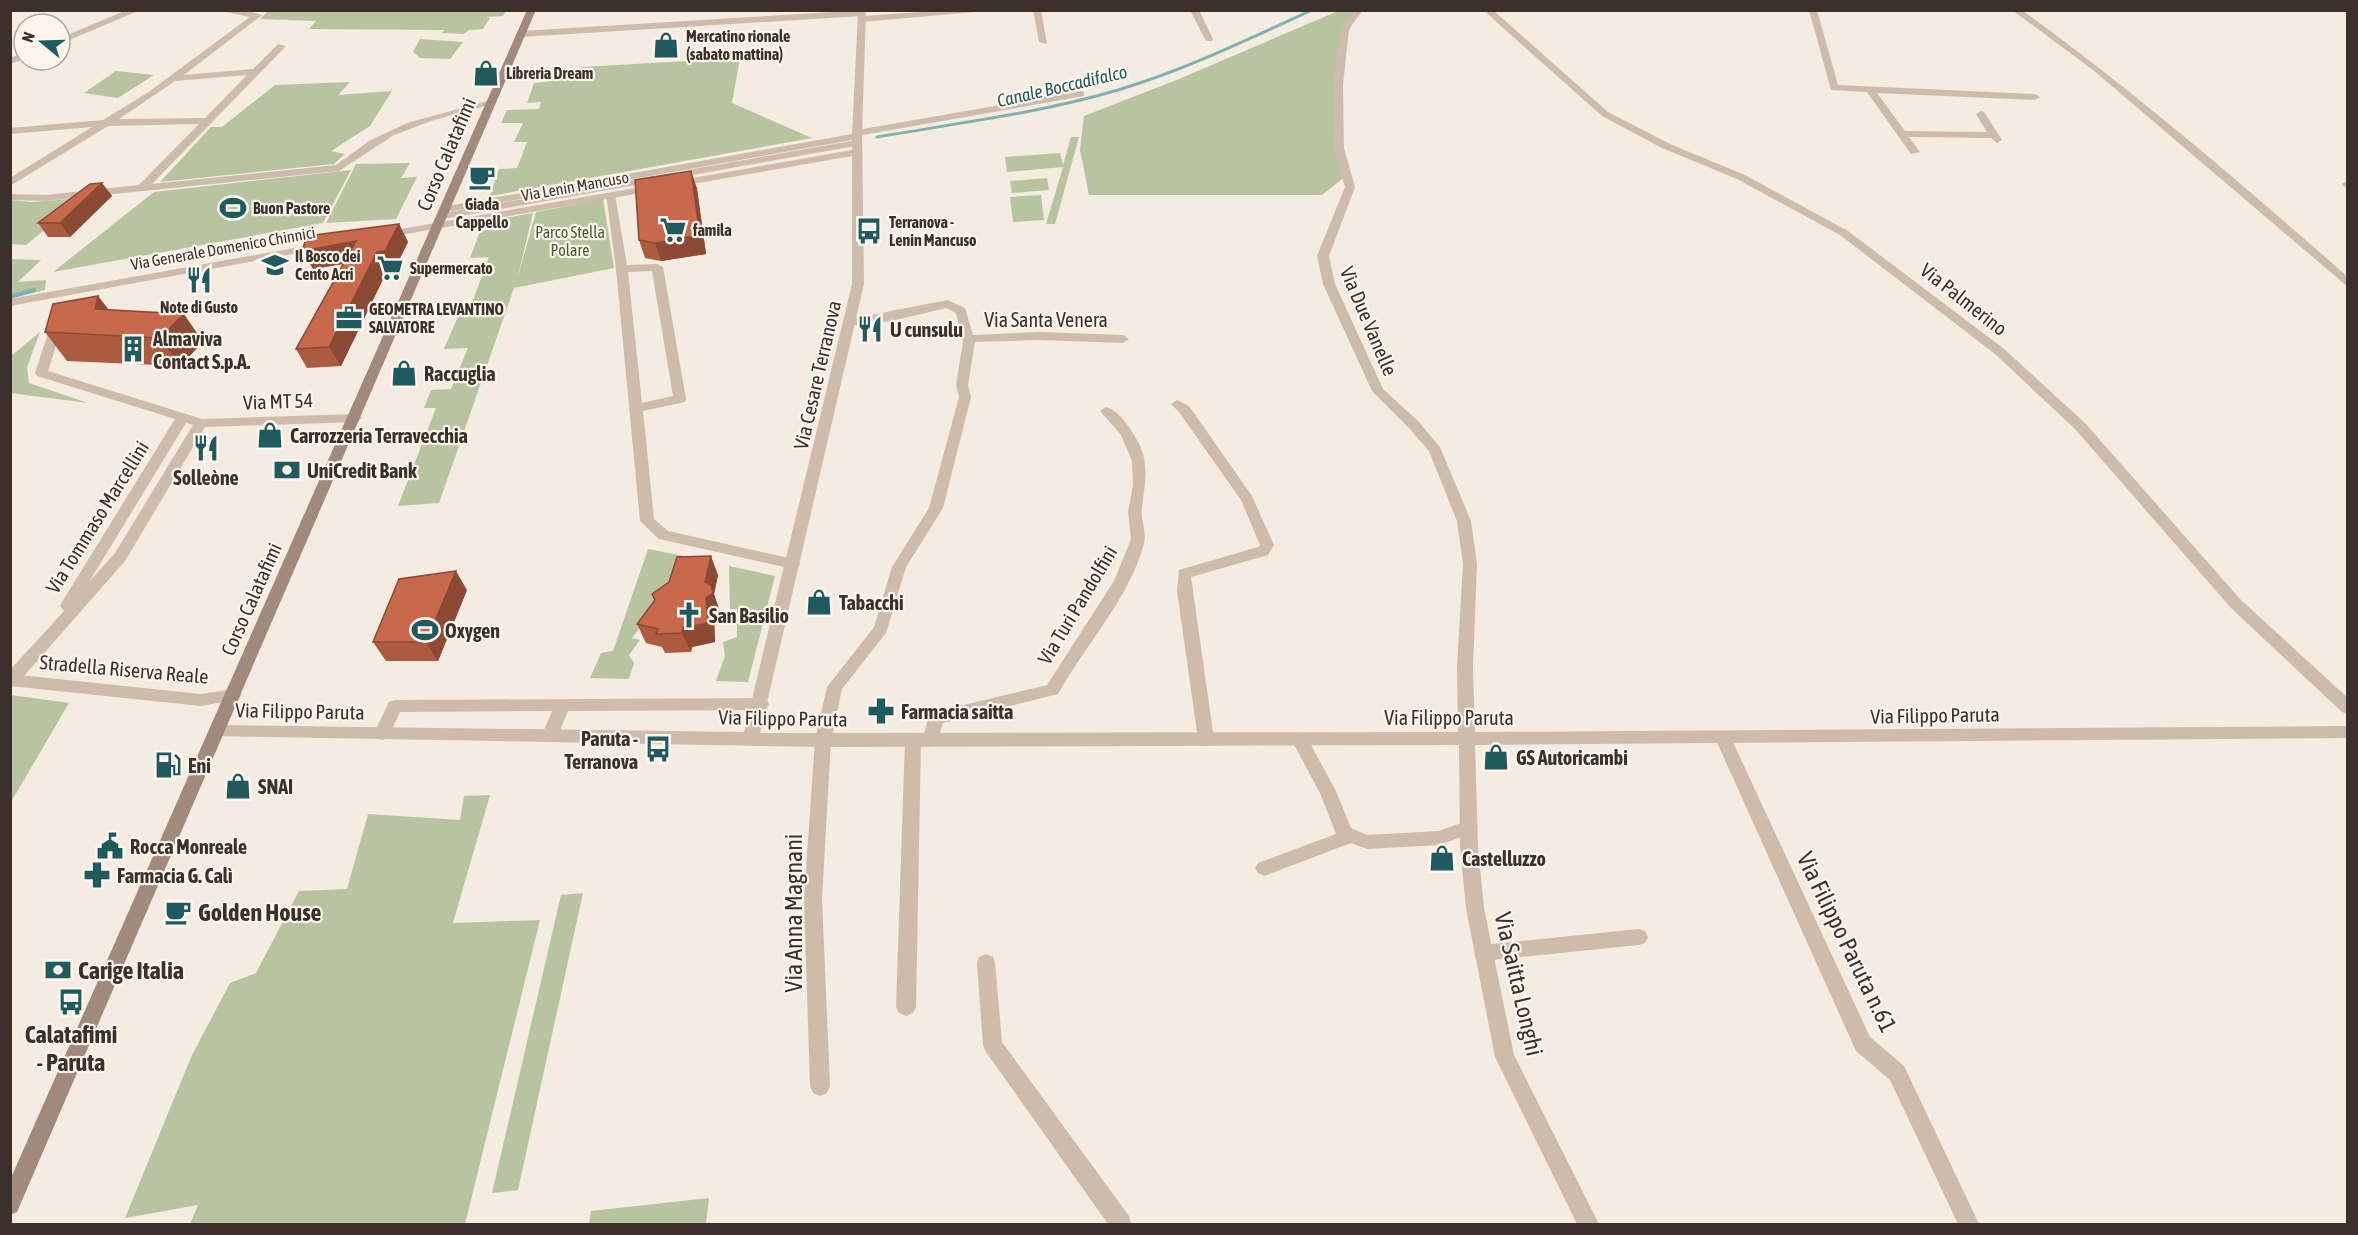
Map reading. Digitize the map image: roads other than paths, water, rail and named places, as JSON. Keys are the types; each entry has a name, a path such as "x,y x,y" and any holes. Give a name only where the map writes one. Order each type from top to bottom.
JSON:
{"main road":[{"name":"Corso Calatafimi","path":"10,1205 444,217 532,10"}],"street":[{"path":"72,36 136,10"},
{"path":"10,183 175,78 210,51 213,46 258,15 220,10"},
{"path":"719,22 722,10"},
{"path":"521,34 862,14 994,10"},
{"path":"1037,10 1044,42"},
{"path":"1194,10 1209,39"},
{"name":"Via Due Vanelle","path":"1359,10 1345,29 1338,85 1339,148 1350,187 1323,256 1329,284 1378,391 1413,424 1435,450 1464,521 1470,564 1465,667 1467,738"},
{"name":"Via Palmerino","path":"1487,10 1605,114 1666,146 1741,177 1844,233 1884,260 1999,351 2080,426 2236,604 2348,708"},
{"path":"1814,10 1834,88 2035,97"},
{"path":"2016,10 2096,68 2255,201 2348,284"},
{"name":"Via Cesare Terranova","path":"751,738 858,284 857,141 862,14"},
{"path":"141,189 281,46"},
{"path":"175,78 256,72"},
{"path":"1869,89 1915,152"},
{"path":"857,141 1081,94"},
{"path":"10,196 45,198 339,168 364,147 403,129 453,111 491,103"},
{"path":"1902,135 1996,137 1982,114"},
{"path":"10,131 106,123 207,121"},
{"name":"Via Lenin Mancuso","path":"444,217 610,195 857,141"},
{"name":"Via Lenin Mancuso","path":"444,217 857,141"},
{"path":"610,195 622,268 647,521 664,535 793,564"},
{"path":"374,237 444,217"},
{"name":"Via Generale Domenico Chinnici","path":"10,303 330,245"},
{"path":"622,268 657,267 680,399 637,408"},
{"path":"67,292 41,373 201,423"},
{"name":"Via Santa Venera","path":"823,740 835,687 881,629 899,567 936,508 965,397 962,385 968,339 961,311 947,304 866,321 849,322"},
{"name":"Via Santa Venera","path":"968,339 1039,336 1123,339"},
{"path":"1177,404 1185,408 1246,499 1267,545 1263,551 1184,574 1184,591 1206,739"},
{"name":"Via Turi Pandolfini","path":"921,740 936,718 1052,690 1069,658 1119,585 1137,543 1139,526 1134,511 1140,481 1136,451 1121,422 1106,411"},
{"name":"Via Tommaso Marcellini","path":"47,639 183,417"},
{"name":"Via MT 54","path":"201,423 356,418"},
{"name":"Via Tommaso Marcellini","path":"11,680 120,557 201,423"},
{"name":"Stradella Riserva Reale","path":"11,680 201,700 233,695"},
{"name":"Via Filippo Paruta","path":"382,733 395,705 760,704"},
{"path":"550,735 563,705"},
{"name":"Via Filippo Paruta","path":"217,731 823,740 1723,738 2348,732"},
{"name":"Via Saitta Longhi","path":"1467,738 1469,827 1475,908 1505,1057 1588,1224"},
{"name":"Via Filippo Paruta n.61","path":"1723,738 1863,1044 1897,1073 1969,1224"},
{"path":"1299,739 1328,791 1344,833 1367,842 1439,838 1469,827"},
{"name":"Via Anna Magnani","path":"820,1086 813,899 823,740"},
{"path":"906,1007 921,740"},
{"path":"1264,868 1351,836"},
{"path":"1483,953 1639,937"},
{"path":"986,963 993,1046 1121,1224"}],"waterway":[{"name":"Canale Boccadifalco","path":"877,137 1029,111 1118,90 1192,64 1312,10"},
{"name":"Canale Boccadifalco","path":"10,297 34,290"}],"place":[{"name":"Mercatino rionale (sabato mattina)","path":"666,45"},
{"name":"Libreria Dream","path":"486,73"},
{"name":"Giada Cappello","path":"482,177"},
{"name":"Buon Pastore","path":"233,208"},
{"name":"famila","path":"673,230"},
{"name":"Terranova - Lenin Mancuso","path":"869,231"},
{"name":"Il Bosco dei Cento Acri","path":"275,265"},
{"name":"Supermercato","path":"390,268"},
{"name":"Note di Gusto","path":"199,280"},
{"name":"GEOMETRA LEVANTINO SALVATORE","path":"349,318"},
{"name":"U cunsulu","path":"870,329"},
{"name":"Almaviva Contact S.p.A.","path":"133,349"},
{"name":"Raccuglia","path":"404,373"},
{"name":"Carrozzeria Terravecchia","path":"270,435"},
{"name":"Solleòne","path":"206,448"},
{"name":"UniCredit Bank","path":"287,470"},
{"name":"Tabacchi","path":"819,602"},
{"name":"San Basilio","path":"689,615"},
{"name":"Oxygen","path":"425,630"},
{"name":"Farmacia saitta","path":"881,711"},
{"name":"Paruta - Terranova","path":"658,749"},
{"name":"GS Autoricambi","path":"1496,757"},
{"name":"Eni","path":"168,765"},
{"name":"SNAI","path":"238,786"},
{"name":"Rocca Monreale","path":"110,846"},
{"name":"Castelluzzo","path":"1442,858"},
{"name":"Farmacia G. Calì","path":"97,875"},
{"name":"Golden House","path":"178,912"},
{"name":"Carige Italia","path":"58,970"},
{"name":"Calatafimi - Paruta","path":"71,1002"}],"park label":[{"name":"Parco Stella Polare","path":"570,241"}]}
